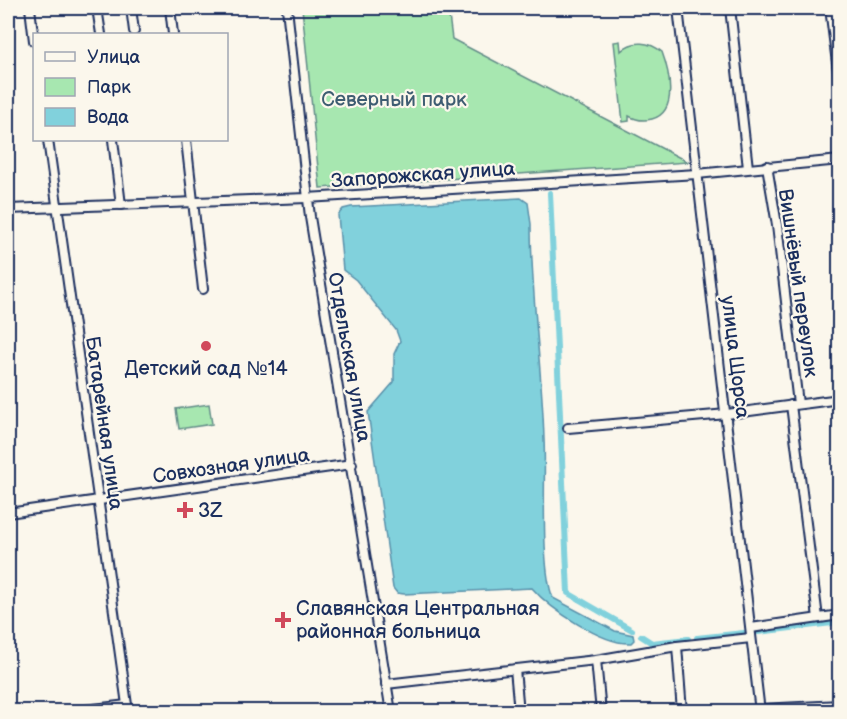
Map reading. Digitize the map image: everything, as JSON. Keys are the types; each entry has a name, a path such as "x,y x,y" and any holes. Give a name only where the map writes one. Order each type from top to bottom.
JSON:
{"street":[{"path":"30,8 33,33"},
{"path":"98,8 101,33"},
{"path":"131,8 134,31"},
{"path":"170,8 173,33"},
{"name":"Отдельская улица","path":"287,8 307,198 391,711"},
{"name":"улица Щорса","path":"678,8 760,710"},
{"path":"730,8 748,168"},
{"path":"830,8 840,87"},
{"name":"Батарейная улица","path":"48,141 127,708"},
{"path":"113,141 121,205"},
{"path":"186,141 195,202 203,289"},
{"name":"Запорожская улица","path":"8,209 307,198 697,174 840,160"},
{"name":"Вишнёвый переулок","path":"767,166 777,225 818,618"},
{"path":"568,428 727,414 840,399"},
{"name":"Совхозная улица","path":"8,513 352,465"},
{"path":"751,628 840,615"},
{"path":"386,684 596,660 677,646 751,638"},
{"path":"677,646 682,711"},
{"path":"596,660 602,711"},
{"path":"515,669 519,711"},
{"path":"760,710 827,709 840,705"},
{"path":"68,711 127,708"}],"green space":[{"name":"Северный парк","path":"302,8 448,8 452,39 688,162 320,188"},
{"path":"620,41 621,51 636,43 642,43 662,52 669,80 669,100 660,115 652,119 640,120 629,116 629,121 623,122 614,42"},
{"path":"209,404 212,424 179,429 176,409"}],"water":[{"path":"521,198 528,203 531,224 543,412 544,521 549,584 553,598 615,631 633,635 634,640 631,643 619,642 592,632 551,606 532,588 404,594 397,593 393,588 368,412 394,382 394,354 400,341 396,330 356,280 343,270 338,215 343,209 351,207"}],"waterway":[{"path":"550,193 568,593 632,630"},
{"path":"758,632 840,622"},
{"path":"697,638 744,633"},
{"path":"641,636 652,643 688,639"}],"place":[{"name":"Детский сад №14","path":"206,346"},
{"name":"3Z","path":"185,510"},
{"name":"Славянская Центральная районная больница","path":"283,620"}]}
